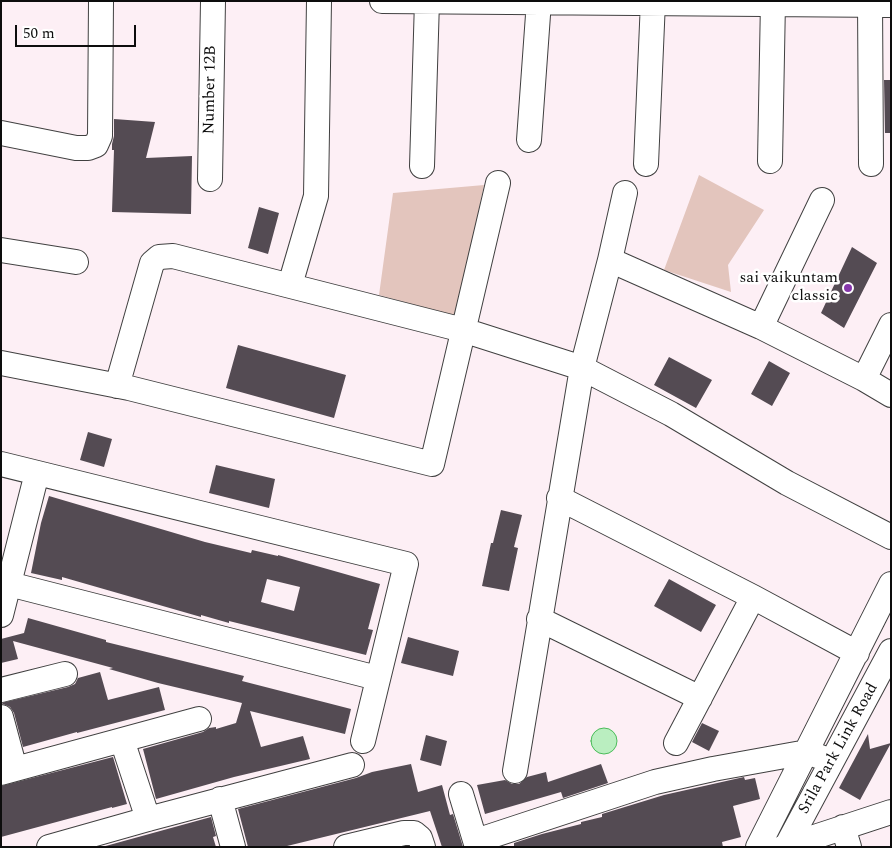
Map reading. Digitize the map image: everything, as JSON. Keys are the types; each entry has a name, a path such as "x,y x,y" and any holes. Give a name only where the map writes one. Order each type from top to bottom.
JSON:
{"street":[{"path":"1,132 76,148 88,148 96,145 100,136 101,1"},
{"name":"Number 12B","path":"210,179 212,1"},
{"path":"290,285 316,196 319,1"},
{"path":"382,1 877,3 870,164"},
{"path":"422,166 427,1"},
{"path":"529,140 539,2"},
{"path":"646,164 653,2"},
{"path":"770,161 773,2"},
{"path":"1,362 117,386 432,464 498,183"},
{"path":"515,771 582,368 625,193"},
{"path":"761,327 822,200"},
{"path":"1,250 76,262"},
{"path":"117,386 152,263 159,256 173,256 463,330 582,368 671,414 787,483 891,537"},
{"path":"610,260 761,327 864,379 891,395"},
{"path":"864,379 891,325"},
{"path":"1,464 406,564 363,741"},
{"path":"1,615 37,473"},
{"path":"559,498 753,596 856,653"},
{"path":"9,584 377,678"},
{"name":"Srila Park Link Road","path":"758,847 891,584"},
{"path":"676,743 753,596"},
{"path":"539,619 700,698"},
{"name":"Srila Park Link Road","path":"785,846 831,761 888,664"},
{"path":"1,690 64,674"},
{"path":"1,717 8,771 199,719"},
{"path":"122,740 148,819"},
{"path":"461,794 476,844 656,782 712,768 807,752 831,761"},
{"path":"49,847 220,799 352,765"},
{"path":"220,799 233,847"},
{"path":"785,846 846,837 891,812"},
{"path":"346,847 404,833 414,833 420,838 423,847"}],"shaded area":[{"path":"699,175 764,210 728,265 731,292 664,270"},
{"path":"484,185 456,317 379,295 393,193"},
{"path":"604,728 613,732 617,741 613,750 604,754 595,750 591,741 595,732"}],"building":[{"path":"884,80 891,80 891,133 885,133"},
{"path":"114,119 155,122 146,158 192,156 191,214 112,212"},
{"path":"259,207 279,213 268,254 248,248"},
{"name":"sai vaikuntam classic","path":"852,247 877,263 844,328 821,313"},
{"path":"238,345 346,375 334,418 226,388"},
{"path":"669,357 712,380 696,408 654,385"},
{"path":"769,361 790,373 772,406 751,394"},
{"path":"88,432 112,439 104,467 80,460"},
{"path":"216,465 275,479 269,508 209,493"},
{"path":"49,496 205,542 251,553 252,550 278,555 380,584 368,629 373,630 366,655 229,621 229,623 201,615 201,617 62,577 62,580 31,573 41,523","holes":["267,579 300,587 294,611 261,602"]},
{"path":"501,510 522,515 514,547 518,548 509,591 482,586 491,543 493,543"},
{"path":"669,579 716,605 701,632 654,606"},
{"path":"28,618 106,640 106,642 244,676 242,681 351,709 345,734 250,711 261,747 303,736 310,759 234,777 156,799 143,749 203,732 209,728 216,727 216,729 236,723 242,703 158,683 109,669 113,668 13,641 18,659 1,663 1,639 24,633"},
{"path":"408,637 459,651 453,676 401,663"},
{"path":"100,672 108,700 159,687 165,710 23,747 14,713 10,707 1,703 68,687 75,684 78,678"},
{"path":"702,723 719,731 709,751 692,742"},
{"path":"868,734 870,749 891,743 860,800 839,788"},
{"path":"426,735 447,741 441,766 420,760"},
{"path":"113,757 127,804 1,837 1,786"},
{"path":"411,764 418,792 442,785 450,815 453,814 463,847 442,847 430,811 283,847 248,847 238,809 356,778 372,772"},
{"path":"601,764 608,783 563,798 561,792 485,814 477,785 505,780 512,784 519,784 527,777 546,772 548,782"},
{"path":"744,777 745,780 755,778 760,799 733,806 741,837 722,842 723,847 514,847 514,843 581,824 581,822 602,817 602,814 664,795"},
{"path":"211,817 216,836 213,837 216,847 102,847"}],"place":[{"name":"sai vaikuntam classic","path":"848,288"}]}
